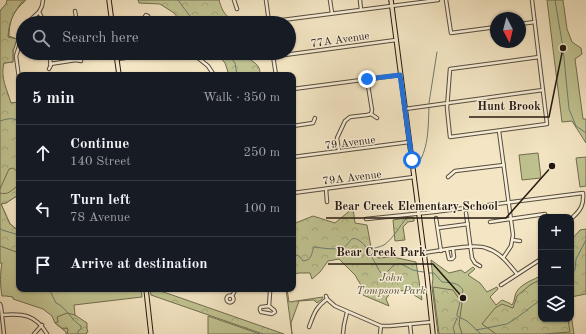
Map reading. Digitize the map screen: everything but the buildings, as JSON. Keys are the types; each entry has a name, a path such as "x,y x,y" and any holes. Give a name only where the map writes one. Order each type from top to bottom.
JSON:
{"main road":[{"path":"109,0 111,16"},
{"path":"391,0 427,276 433,334"},
{"path":"117,60 119,72"},
{"path":"146,292 151,334"}],"street":[{"path":"35,16 39,12 43,0"},
{"path":"234,0 237,8"},
{"path":"266,0 268,16"},
{"path":"330,0 332,13"},
{"path":"360,0 361,10"},
{"path":"296,18 438,0"},
{"path":"446,0 451,33 490,28"},
{"path":"532,0 535,22 547,124 450,137 447,108 450,69 539,57"},
{"path":"75,11 76,16"},
{"path":"39,12 41,16"},
{"path":"526,23 535,22"},
{"name":"77A Avenue","path":"296,53 396,40"},
{"path":"17,60 18,72"},
{"path":"49,69 50,60"},
{"path":"50,64 76,60"},
{"path":"201,60 208,66 212,72"},
{"path":"274,60 276,72"},
{"path":"296,89 400,75"},
{"path":"367,79 372,110 371,114"},
{"path":"405,109 447,102 543,90"},
{"path":"339,151 337,138 345,121 350,117 371,114 377,118"},
{"path":"296,126 313,123 315,118"},
{"path":"500,131 513,232 509,249 503,258"},
{"name":"79 Avenue","path":"296,157 409,142"},
{"path":"448,177 455,172 504,165"},
{"name":"79A Avenue","path":"296,193 414,177"},
{"path":"326,189 327,202"},
{"path":"366,219 583,193 582,207 574,216"},
{"path":"466,213 472,258 475,264 480,266"},
{"path":"490,222 538,217"},
{"path":"436,218 441,251"},
{"path":"438,228 468,224"},
{"path":"512,240 520,241"},
{"path":"424,253 481,246 493,251 503,258 517,274"},
{"path":"447,250 449,259 452,259 454,257 453,249"},
{"path":"501,285 538,261"},
{"path":"232,296 234,292"},
{"path":"269,306 270,292"},
{"path":"309,328 316,309 326,297 335,306 381,326 432,322"},
{"path":"0,304 4,334"},
{"path":"269,306 274,310 274,314 259,309 261,307 269,306"},
{"path":"343,334 347,312"},
{"path":"2,315 19,314 35,320 42,325 48,334"},
{"path":"410,324 411,334"},
{"path":"34,334 42,325"},
{"path":"380,334 381,326"}],"green space":[{"path":"7,0 25,0 16,11 10,25 9,36 16,39 13,51 13,62 4,63 1,70 3,82 11,103 16,102 16,150 9,158 16,164 16,197 6,203 1,204 10,224 16,229 16,292 141,292 142,297 74,305 77,334 66,334 66,332 55,323 52,316 43,309 13,299 13,297 2,296 0,280 2,263 0,263 0,11 8,2"},
{"path":"7,0 25,0 14,14 9,26 8,37 16,39 13,51 13,62 4,63 3,68 4,83 11,103 16,102 16,170 13,168 9,169 0,189 0,11 6,4"},
{"path":"138,0 219,0 227,16 176,16 160,4 139,3"},
{"path":"547,0 563,0 567,29 572,42 581,48 582,54 575,59 583,119 586,119 586,143 572,121 562,122"},
{"path":"222,60 251,60 258,66 260,72 228,72"},
{"path":"538,153 541,178 522,180 519,155"},
{"path":"586,157 586,186 580,187 576,158"},
{"path":"16,187 16,197 6,203 1,204 10,224 16,229 16,252 0,246 0,193 7,193"},
{"name":"John Tompson Park","path":"353,208 355,223 367,225 372,253 378,258 393,257 416,262 422,300 406,290 390,293 386,299 389,306 363,295 365,292 355,275 339,259 328,261 320,272 312,279 310,273 296,274 296,223 313,216 335,223"},
{"path":"414,218 414,221 408,222 403,227 405,240 395,241 393,220"},
{"path":"586,229 586,294 574,296 574,237 580,230"},
{"path":"431,260 449,273 461,270 465,273 473,267 475,269 468,275 480,283 487,292 497,287 498,289 490,297 496,305 502,300 512,305 516,293 520,287 538,278 538,322 572,322 574,334 438,334 432,287 433,278"},
{"path":"538,281 538,322 568,322 570,332 544,334 496,334 482,324 495,308 502,304 513,308 517,296 530,285"},
{"path":"433,287 453,290 462,303 459,324 462,334 439,334"},
{"path":"150,292 164,292 284,334 263,334 151,295"},
{"path":"286,292 289,302 323,297 317,303 314,300 299,301 291,323 292,334"},
{"path":"67,313 75,315 87,323 87,334 67,334 67,328 63,329 55,323 58,322 57,317"},
{"path":"208,316 260,334 208,334"}],"waterway":[{"path":"178,0 190,16"},
{"path":"555,0 563,48 569,109 576,126 586,133"},
{"path":"429,103 437,52"},
{"path":"233,60 235,63 236,72"},
{"path":"416,167 426,146 429,108"},
{"path":"0,121 7,119 16,120"},
{"path":"410,211 412,206"},
{"path":"369,250 382,246 388,242 407,218"},
{"path":"0,228 16,234"},
{"path":"296,255 303,261 310,258 314,247 339,249 345,247 354,238 360,241 367,248 381,273 385,273 397,264 413,270 426,272"},
{"path":"574,271 576,259 586,240"},
{"path":"429,273 434,273 442,282 454,283 461,287 463,290 457,316 467,321 481,334"},
{"path":"51,292 56,303 81,326 78,334"},
{"path":"476,330 507,324 538,302"},
{"path":"455,334 453,328 457,318"}],"place":[{"name":"Hunt Brook","path":"563,48"},
{"name":"Bear Creek Elementary School","path":"552,166"},
{"name":"Bear Creek Park","path":"463,298"}],"route":[{"path":"367,79 400,75 412,160"}]}
